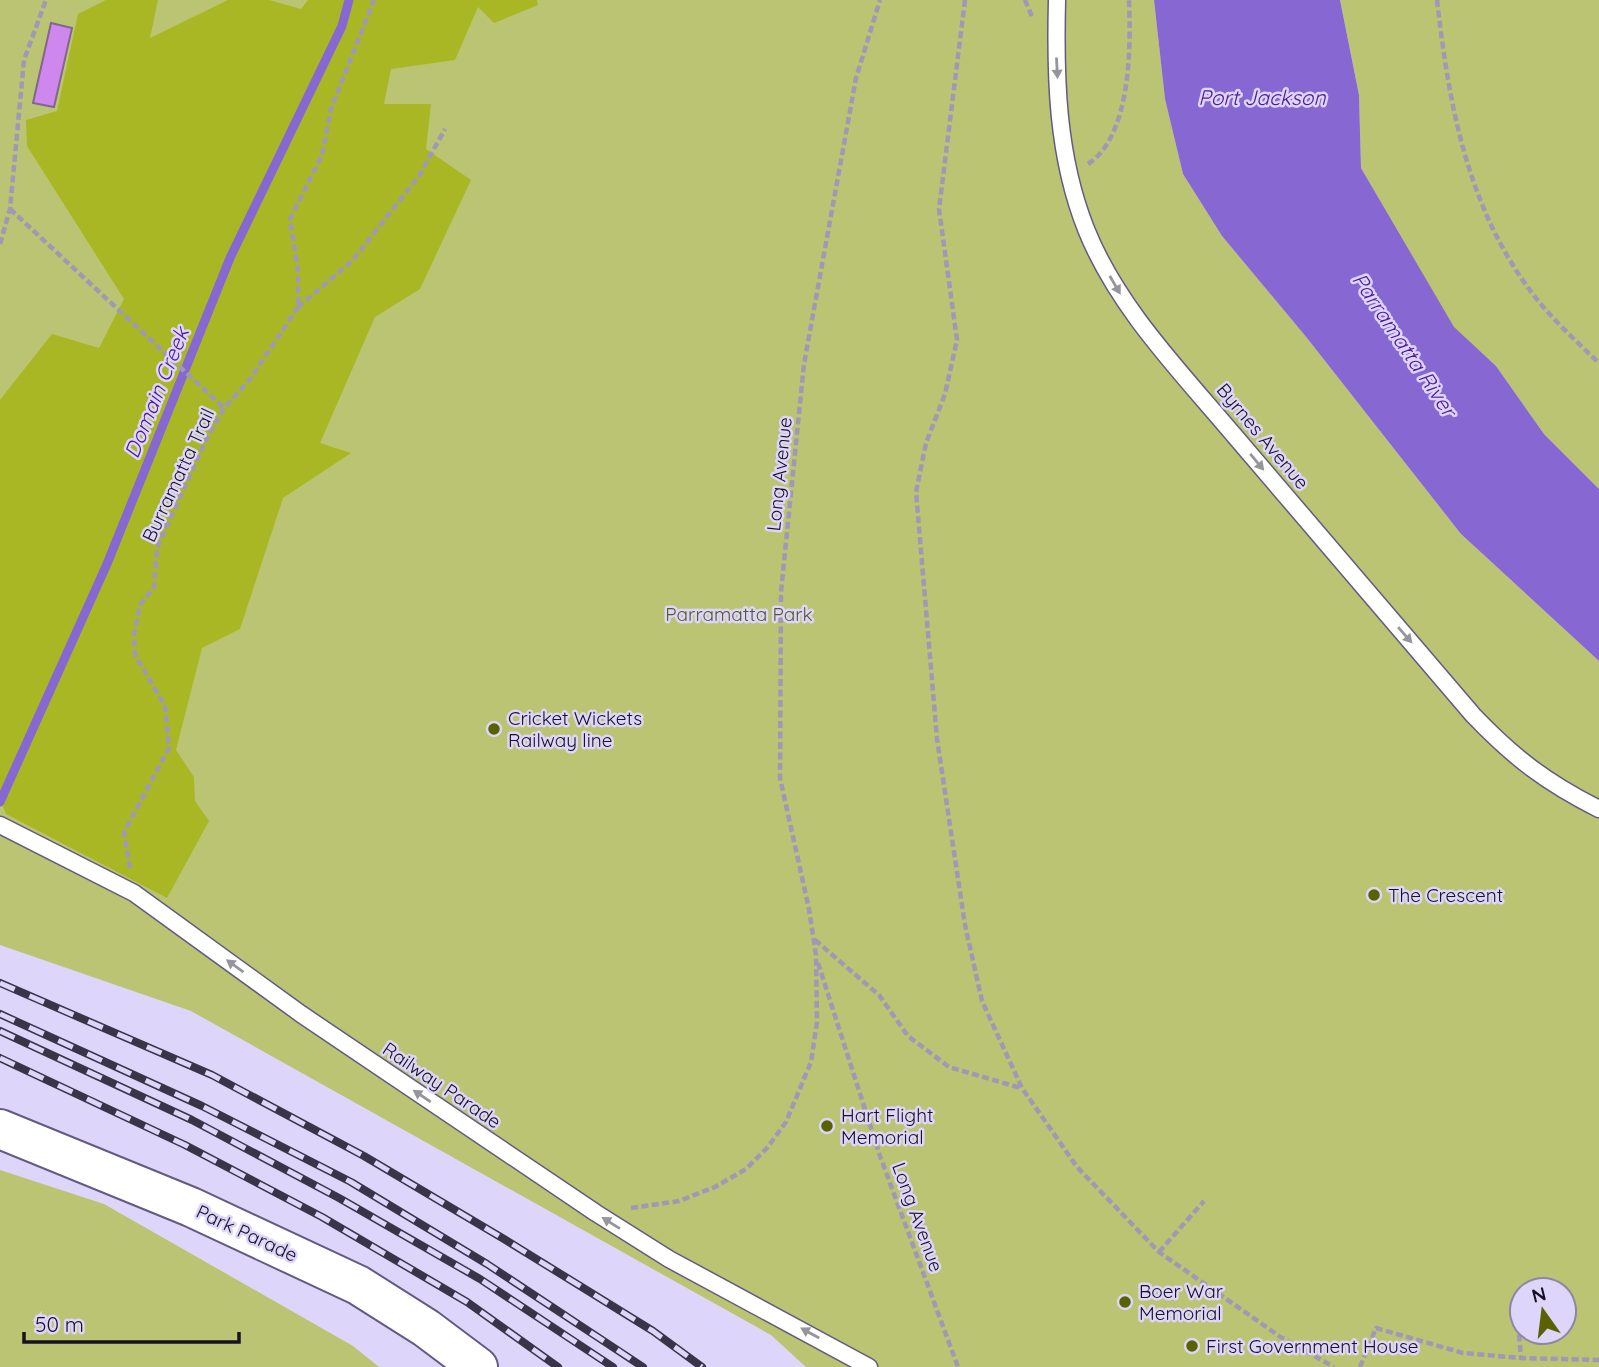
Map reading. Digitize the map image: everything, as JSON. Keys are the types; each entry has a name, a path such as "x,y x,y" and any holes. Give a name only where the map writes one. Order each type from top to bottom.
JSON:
{"street":[{"name":"Park Parade","path":"0,1129 191,1207 358,1285 426,1328 478,1367"}],"lane":[{"name":"Byrnes Avenue","path":"1057,0 1056,62 1063,155 1087,231 1123,298 1172,362 1473,715 1505,748 1532,770 1561,790 1599,809"},
{"name":"Railway Parade","path":"0,825 134,893 301,1014 596,1213 669,1259 869,1367"}],"path":[{"path":"0,244 10,209 24,60 46,0"},
{"path":"298,307 298,271 290,219 322,155 331,108 374,0"},
{"name":"Long Avenue","path":"621,1209 679,1201 715,1187 746,1169 786,1122 811,1062 817,1022 816,955 780,778 781,593 804,364 856,78 880,0"},
{"path":"965,0 939,209 957,340 945,394 926,443 916,492 937,739 965,925 982,1001 1022,1088 1077,1167 1159,1252 1282,1338 1334,1367"},
{"path":"1069,176 1095,159 1114,132 1124,106 1129,0"},
{"path":"1437,0 1445,67 1457,127 1477,195 1496,237 1532,293 1599,363"},
{"name":"Burramatta Trail","path":"134,893 124,832 169,748 165,706 135,655 134,635 140,605 154,587 157,548 205,442 224,408 250,379 298,307 352,261 419,176 445,129"},
{"path":"10,209 224,408"},
{"path":"814,940 879,995 908,1036 949,1067 1022,1088"},
{"name":"Long Avenue","path":"816,955 880,1156 958,1367"},
{"path":"1159,1252 1204,1202"},
{"path":"1360,1367 1376,1328 1463,1353 1599,1360"},
{"path":"1520,1346 1521,1358"}],"green space":[{"name":"Parramatta Park","path":"0,0 1154,0 1165,99 1183,174 1222,236 1307,338 1461,534 1599,661 1599,1367 806,1367 771,1335 191,1011 0,945"},
{"path":"106,0 158,0 150,38 228,0 269,0 301,9 308,0 537,0 538,5 494,23 478,7 455,60 391,69 384,104 431,104 426,149 471,180 420,289 375,317 320,443 351,453 283,498 240,629 202,648 176,750 194,777 195,801 209,821 167,898 6,814 0,799 0,400 52,334 99,348 124,299 27,146 26,120 57,111 78,14"},
{"path":"1340,0 1599,0 1599,489 1544,434 1496,366 1454,328 1361,168 1359,95"},
{"path":"0,1170 104,1204 353,1346 379,1367 0,1367"}],"water":[{"name":"Port Jackson","path":"1154,0 1340,0 1359,95 1361,168 1454,327 1496,366 1544,434 1599,489 1599,661 1461,534 1307,338 1222,236 1183,174 1165,99"}],"building":[{"path":"51,23 72,28 54,107 33,103"}],"waterway":[{"name":"Domain Creek","path":"0,802 107,564 230,258 342,26 349,0"}],"railway":[{"path":"0,983 212,1075 364,1156 653,1331 702,1367"},
{"path":"0,1014 202,1106 351,1182 487,1264 643,1367"},
{"path":"0,1031 192,1120 339,1198 480,1279 613,1367"},
{"path":"0,1058 185,1145 322,1217 467,1302 558,1367"}],"place":[{"name":"Cricket Wickets Railway line","path":"494,729"},
{"name":"The Crescent","path":"1374,895"},
{"name":"Hart Flight Memorial","path":"827,1126"},
{"name":"Boer War Memorial","path":"1125,1302"},
{"name":"First Government House","path":"1192,1346"}],"water label":[{"name":"Parramatta River","path":"1404,345"}]}
